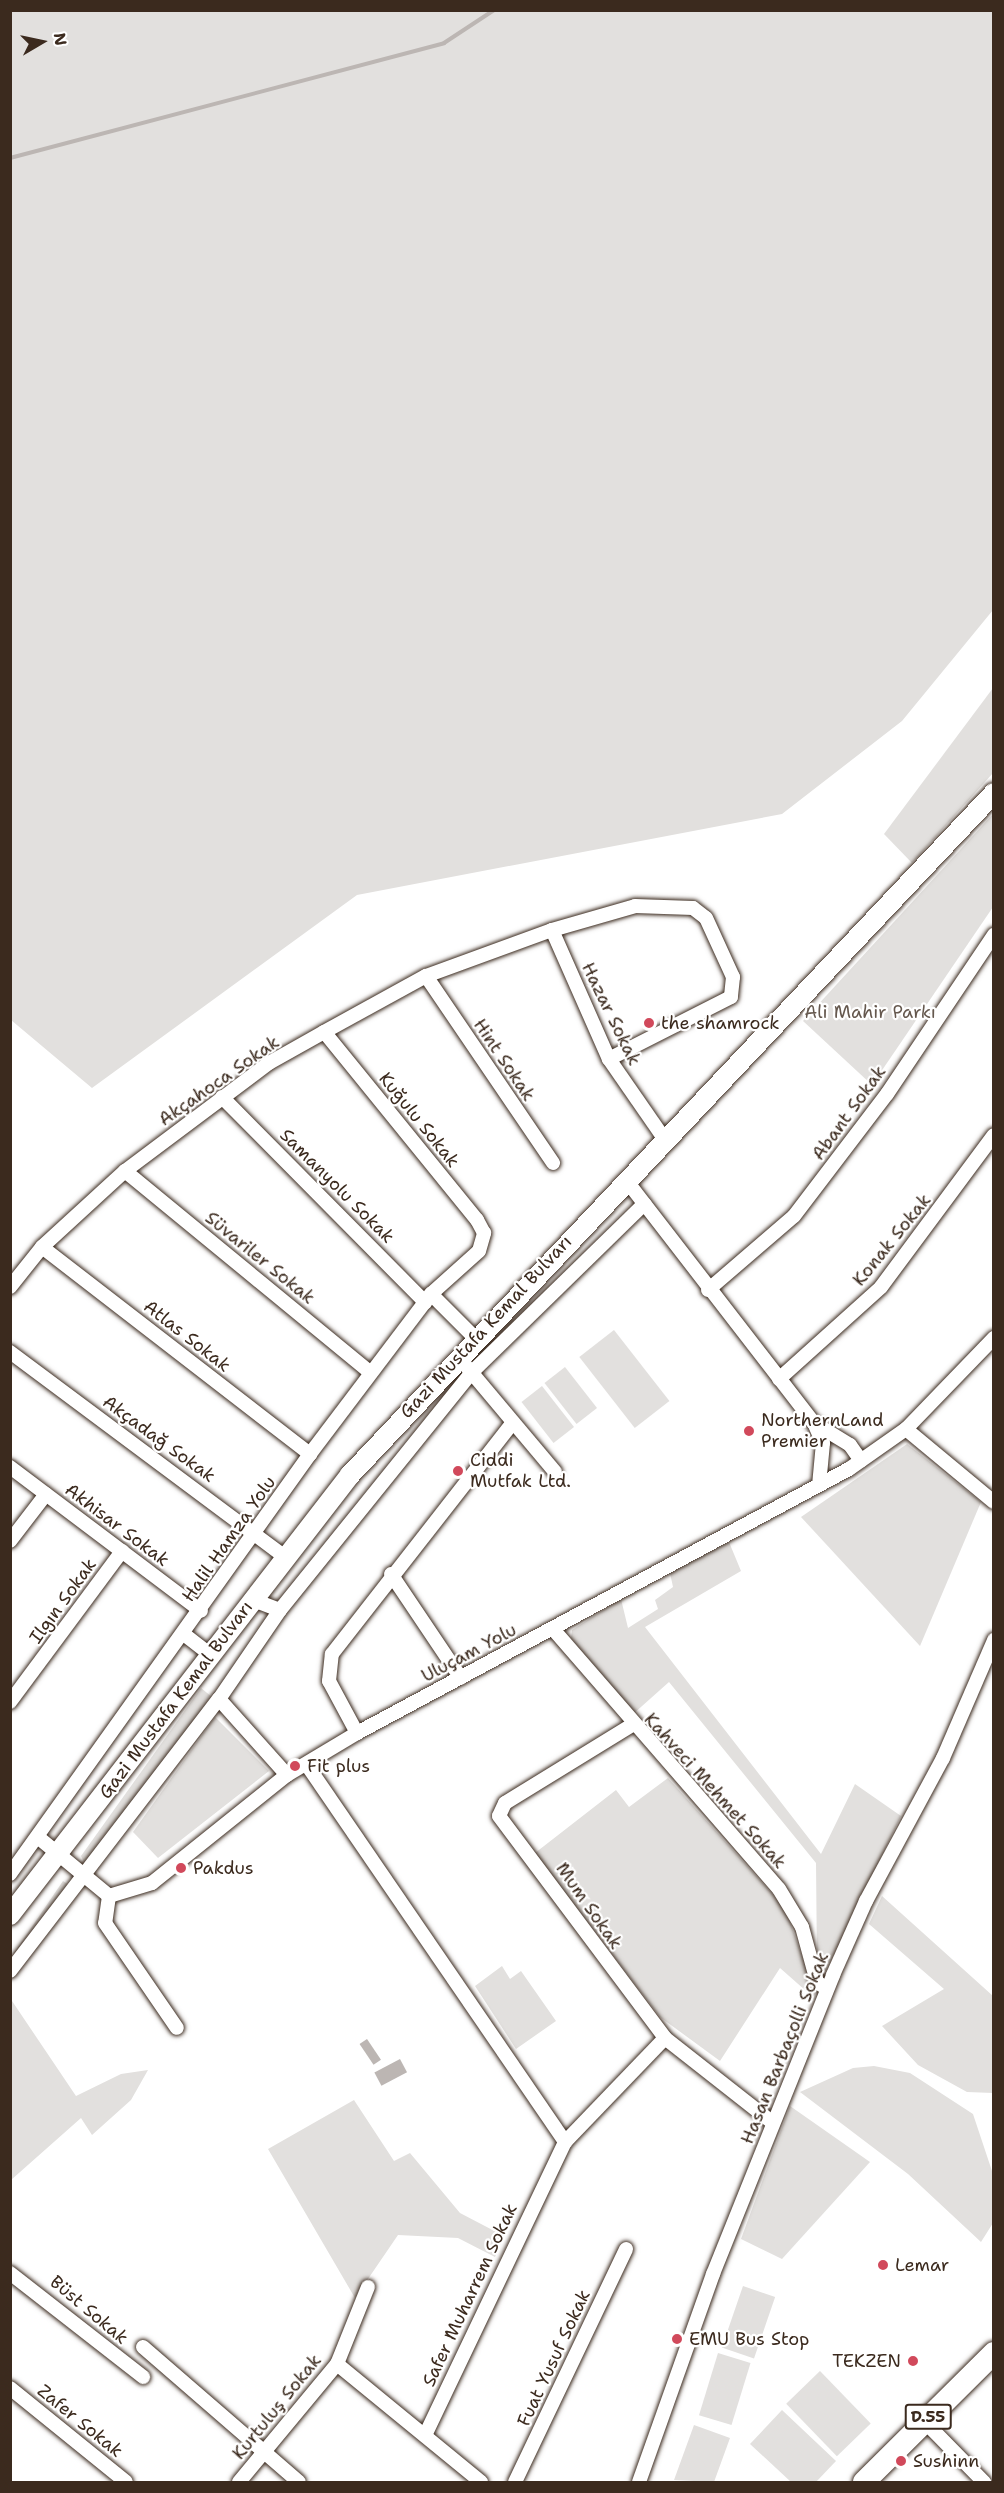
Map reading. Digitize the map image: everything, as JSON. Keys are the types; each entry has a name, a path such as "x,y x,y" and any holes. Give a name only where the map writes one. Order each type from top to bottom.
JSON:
{"main road":[{"name":"Gazi Mustafa Kemal Bulvarı","path":"10,1915 58,1859 284,1556 459,1356 993,793"},
{"name":"Gazi Mustafa Kemal Bulvarı","path":"10,1928 25,1900"},
{"name":"D.55","path":"864,2482 993,2353"}],"street":[{"name":"Akçahoca Sokak","path":"10,1287 42,1247 125,1171 222,1096 324,1032 426,976 552,930 635,906 693,908 706,918 733,977 731,997 609,1059"},
{"name":"Hazar Sokak","path":"552,930 609,1059 665,1140"},
{"name":"Abant Sokak","path":"708,1290 794,1216 887,1094 992,943"},
{"name":"Hint Sokak","path":"426,976 553,1163"},
{"name":"Kuğulu Sokak","path":"324,1032 484,1233"},
{"name":"Samanyolu Sokak","path":"222,1096 428,1298 475,1338"},
{"name":"Konak Sokak","path":"779,1379 881,1287 993,1135"},
{"name":"Süvariler Sokak","path":"125,1171 371,1373"},
{"path":"626,1180 708,1290 814,1423 823,1443 819,1485"},
{"path":"12,1965 82,1878 219,1699 280,1610 471,1373 644,1204"},
{"name":"Halil Hamza Yolu","path":"10,1874 39,1838 185,1635 310,1454 428,1298 479,1251 484,1233"},
{"name":"Atlas Sokak","path":"42,1247 310,1454"},
{"name":"Uluçam Yolu","path":"109,1896 152,1883 287,1775 357,1733 861,1461 906,1429 993,1338"},
{"name":"Akçadağ Sokak","path":"10,1352 255,1532 284,1556"},
{"path":"459,1356 512,1424 555,1472"},
{"path":"814,1423 850,1444 861,1461"},
{"path":"357,1733 327,1668 332,1654 391,1574 512,1424"},
{"path":"906,1429 993,1502"},
{"name":"Akhisar Sokak","path":"10,1467 201,1611"},
{"path":"10,1541 46,1494"},
{"name":"Ilgın Sokak","path":"10,1702 122,1551"},
{"path":"391,1574 461,1678"},
{"path":"251,1599 280,1610"},
{"name":"Kahveci Mehmet Sokak","path":"552,1629 632,1725 792,1907 810,1968 827,1989"},
{"path":"185,1635 209,1654"},
{"name":"Hasan Barbaçolli Sokak","path":"639,2482 773,2123 827,1989 866,1901 944,1758 993,1640"},
{"path":"219,1699 287,1775"},
{"name":"Mum Sokak","path":"632,1725 505,1803 499,1816 665,2038 773,2123"},
{"path":"307,1765 565,2142"},
{"path":"39,1838 58,1859 109,1896 105,1923 177,2028"},
{"name":"Safer Muharrem Sokak","path":"425,2435 548,2170 565,2142 665,2038"},
{"name":"Fuat Yusuf Sokak","path":"515,2482 626,2249"},
{"name":"Büst Sokak","path":"10,2273 141,2376 162,2364"},
{"name":"Kurtuluş Sokak","path":"239,2482 337,2364 368,2287"},
{"path":"143,2347 299,2482"},
{"path":"337,2364 481,2482"},
{"name":"Zafer Sokak","path":"10,2388 126,2482"},
{"path":"924,2421 984,2482"}],"green space":[{"path":"10,11 993,11 993,610 902,721 782,814 357,895 92,1088 11,1020"},
{"path":"993,688 993,773 912,863 884,834"},
{"name":"Ali Mahir Parkı","path":"993,814 993,907 872,1085 803,1021"},
{"path":"614,1330 669,1401 635,1428 579,1357"},
{"path":"565,1367 597,1408 577,1424 545,1383"},
{"path":"542,1386 574,1427 554,1443 522,1402"},
{"path":"907,1444 981,1502 920,1646 801,1517"},
{"path":"729,1542 741,1571 645,1627 821,1854 855,1784 901,1816 826,1971 817,1967 816,1863 669,1682 632,1715 571,1638 572,1630 621,1599 628,1628 658,1609 655,1600 673,1587 670,1573"},
{"path":"201,1688 212,1697 85,1864 81,1856"},
{"path":"215,1717 269,1771 158,1858 133,1832"},
{"path":"668,1778 785,1908 815,1993 814,1998 780,1968 720,2061 660,2017 535,1853 616,1790 629,1807"},
{"path":"63,1881 69,1885 18,1955 14,1953"},
{"path":"882,1896 993,1996 993,2093 967,2092 918,2065 882,2026 944,1989 869,1924"},
{"path":"502,1966 510,1979 521,1971 556,2021 516,2049 475,1986"},
{"path":"10,1998 76,2096 121,2074 148,2070 131,2100 92,2135 81,2118 11,2180"},
{"path":"874,2066 910,2073 973,2114 993,2174 993,2223 981,2242 908,2174 800,2092 853,2068"},
{"path":"354,2100 394,2161 410,2153 460,2213 504,2236 495,2257 458,2238 398,2235 355,2298 268,2149"},
{"path":"790,2106 870,2162 782,2259 741,2239"},
{"path":"743,2286 775,2297 754,2359 722,2347"},
{"path":"718,2353 751,2363 732,2425 699,2415"},
{"path":"820,2371 871,2424 837,2456 786,2404"},
{"path":"782,2410 836,2461 816,2482 791,2482 750,2444"},
{"path":"694,2425 730,2438 714,2482 674,2480"}],"shaded area":[{"path":"367,2039 381,2060 374,2065 360,2044"},
{"path":"400,2059 407,2072 381,2086 374,2073"}],"waterway":[{"path":"10,158 444,43 494,10"}],"place":[{"name":"the shamrock","path":"649,1023"},
{"name":"NorthernLand Premier","path":"749,1431"},
{"name":"Ciddi Mutfak Ltd.","path":"458,1471"},
{"name":"Fit plus","path":"295,1766"},
{"name":"Pakdus","path":"181,1868"},
{"name":"Lemar","path":"883,2265"},
{"name":"EMU Bus Stop","path":"677,2339"},
{"name":"TEKZEN","path":"913,2361"},
{"name":"Sushinn","path":"901,2461"}]}
